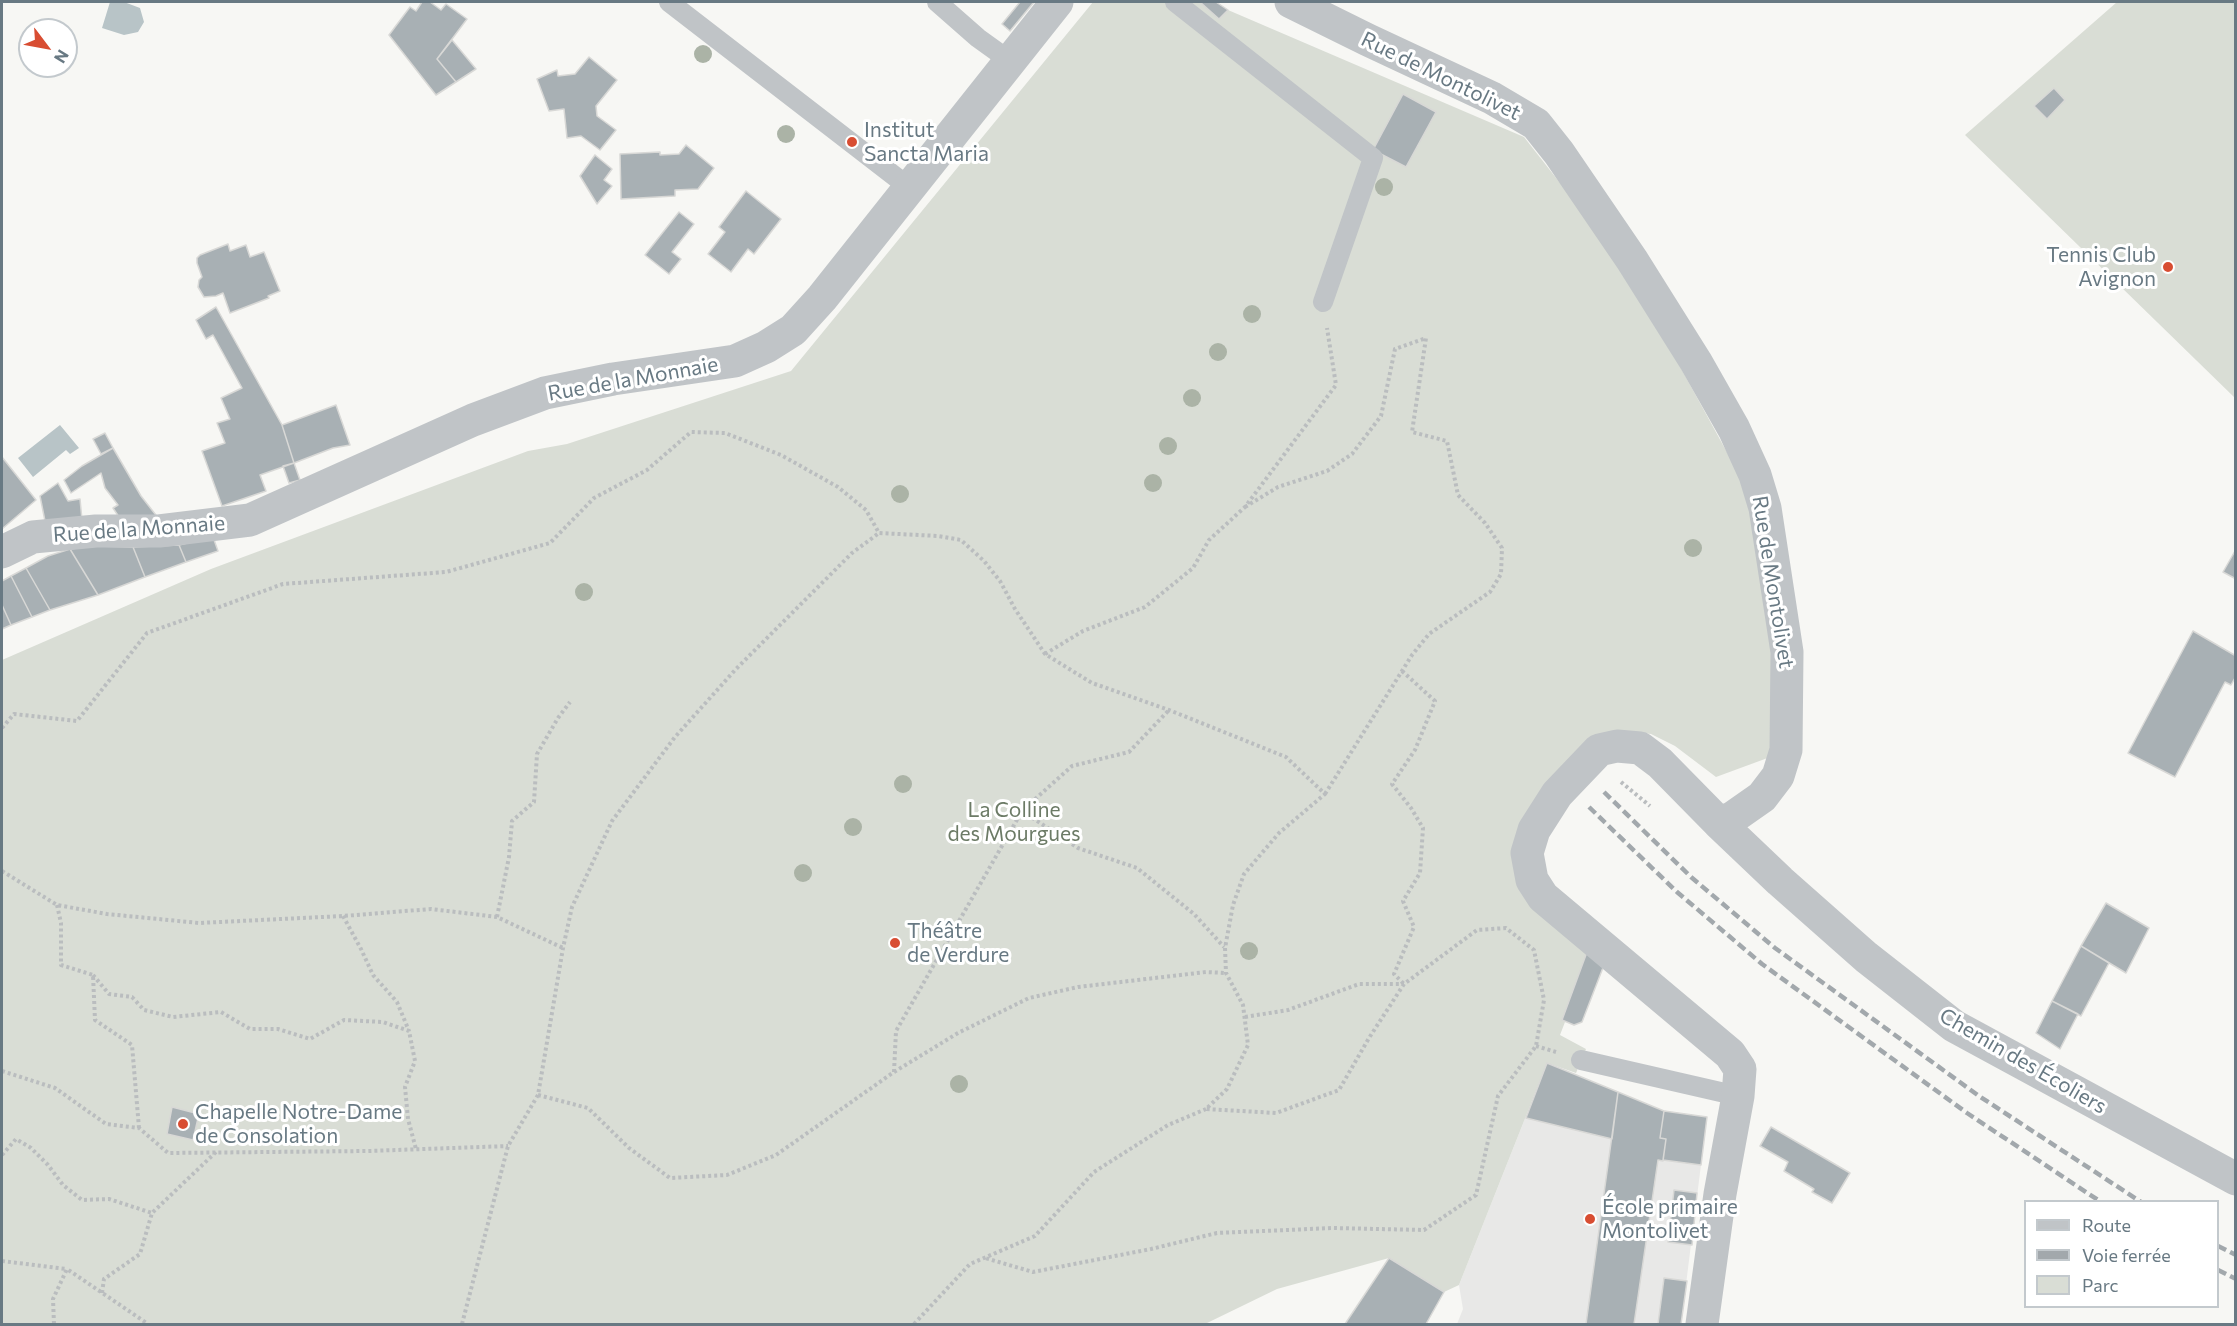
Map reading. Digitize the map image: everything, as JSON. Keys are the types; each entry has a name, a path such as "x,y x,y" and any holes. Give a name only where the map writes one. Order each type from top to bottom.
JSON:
{"street":[{"name":"Rue de la Monnaie","path":"2,552 33,537 96,531 159,531 250,520 473,420 545,393 613,379 735,361 766,347 793,330 822,298 1057,2"},
{"name":"Rue de Montolivet","path":"1291,2 1492,98 1536,124 1559,153 1632,260 1696,362 1734,429 1755,475 1765,508 1787,652 1786,750 1778,776 1762,796 1732,818 1719,823"},
{"path":"1702,1324 1720,1194 1738,1096 1740,1069 1730,1054 1543,897 1532,879 1527,853 1534,830 1557,794 1599,750 1617,746 1640,748 1660,763 1719,823"},
{"name":"Chemin des Écoliers","path":"1719,823 1866,957 1954,1026 2235,1179"}],"lane":[{"path":"669,2 910,188"},
{"path":"937,2 978,38 1010,61"},
{"path":"1175,2 1373,158 1323,302"},
{"path":"1581,1060 1738,1096"}],"path":[{"path":"1044,654 1083,631 1145,607 1193,568 1209,540 1245,507 1336,385 1323,302"},
{"path":"914,1324 970,1264 1035,1236 1094,1172 1168,1125 1206,1109 1227,1089 1248,1045 1243,1005 1226,973 1225,948 1233,905 1244,874 1279,833 1325,794 1402,671 1429,634 1490,592 1501,574 1502,548 1485,523 1458,495 1447,441 1412,432 1426,338 1395,349 1381,416 1352,454 1327,471 1278,487 1245,507"},
{"path":"2,728 14,714 77,721 147,633 283,584 446,572 550,543 594,498 647,470 691,432 725,433 781,456 838,487 866,510 879,533"},
{"path":"462,1324 508,1146 538,1095 572,907 612,821 675,737 736,669 852,554 879,533 938,536 962,540 984,561 1000,581 1044,654 1092,683 1169,710 1286,757 1325,794"},
{"path":"1402,671 1435,700 1415,750 1392,784 1423,828 1420,873 1403,901 1414,927 1394,974 1404,984"},
{"path":"497,917 509,856 512,821 534,802 537,754 570,702"},
{"path":"894,1072 896,1030 1023,811 1072,766 1129,752 1169,710"},
{"path":"1620,781 1657,812"},
{"path":"1023,811 1078,848 1137,868 1194,914 1225,948"},
{"path":"2,871 57,906 107,914 198,923 431,909 497,917 563,948"},
{"path":"57,906 61,923 61,965 93,975 109,994 132,997 144,1010 173,1017 221,1012 250,1029 278,1029 310,1039 344,1020 383,1022 409,1031"},
{"path":"343,916 373,975 397,1002 409,1031 415,1061 405,1087 408,1119 416,1150"},
{"path":"985,1258 1033,1272 1151,1249 1217,1233 1333,1228 1424,1230 1476,1195 1498,1096 1536,1046 1544,1000 1534,950 1506,928 1477,930 1404,984 1339,1090 1276,1113 1206,1109"},
{"path":"538,1095 588,1108 629,1148 670,1178 727,1175 776,1155 894,1072 958,1033 1029,998 1078,987 1206,972 1226,973"},
{"path":"93,975 95,1020 132,1046 139,1128"},
{"path":"1245,1017 1288,1010 1359,984 1404,984"},
{"path":"2,1071 55,1088 106,1124 139,1128 168,1153 416,1150 508,1146"},
{"path":"2,1155 16,1139 31,1148 63,1185 82,1200 109,1199 152,1213"},
{"path":"102,1293 104,1279 140,1254 152,1213 216,1152"},
{"path":"2,1261 67,1269 148,1324"},
{"path":"54,1324 53,1299 67,1269"}],"shaded area":[{"path":"110,2 124,2 140,8 144,22 138,32 124,35 102,28"},
{"path":"60,425 79,448 70,454 66,450 33,477 18,458"},
{"name":"École primaire Montolivet","path":"1547,1063 1661,1110 1707,1117 1681,1324 1457,1324 1463,1309 1459,1285"}],"green space":[{"name":"La Colline des Mourgues","path":"1093,2 1216,2 1228,10 1524,137 1625,266 1752,498 1778,666 1773,756 1716,777 1675,746 1651,734 1624,731 1518,835 1587,952 1562,1020 1565,1022 1560,1035 1586,1049 1576,1073 1547,1063 1459,1285 1444,1292 1389,1258 1277,1289 1205,1324 2,1324 2,660 211,569 528,451 567,444 791,371"},
{"name":"Tennis Club Avignon","path":"2117,2 2235,2 2235,398 1965,135"}],"building":[{"path":"422,2 430,2 441,10 446,4 467,19 437,59 456,82 436,95 389,35 410,7 416,11"},
{"path":"1020,2 1034,2 1010,31 1002,24"},
{"path":"1200,2 1216,2 1228,10 1219,19"},
{"path":"452,40 476,69 456,82 437,59"},
{"path":"589,57 617,80 596,106 597,116 616,130 600,150 581,136 567,138 564,109 549,111 537,79 557,70 558,76 575,74"},
{"path":"2054,88 2065,100 2047,119 2034,106"},
{"path":"1403,94 1436,112 1406,167 1373,150"},
{"path":"686,145 714,168 698,189 675,190 675,196 621,199 620,154 660,152 660,155 679,154"},
{"path":"595,155 612,169 604,180 612,186 597,204 580,176"},
{"path":"746,191 781,219 754,254 748,249 731,272 708,254 725,232 719,227"},
{"path":"679,212 694,224 672,252 681,259 669,274 645,255"},
{"path":"228,244 230,251 246,245 250,257 264,252 280,291 268,296 269,298 230,313 223,293 204,297 198,287 202,277 197,258"},
{"path":"216,307 282,425 294,463 260,475 266,491 222,506 202,451 225,443 217,423 230,419 221,398 242,388 213,335 206,339 196,320"},
{"path":"336,405 350,445 333,448 294,463 282,425"},
{"path":"105,433 113,448 101,454 93,439"},
{"path":"113,448 141,496 159,519 121,520 113,508 118,505 105,488 101,473 71,493 64,480 82,466"},
{"path":"2,457 36,500 2,529"},
{"path":"294,463 300,480 289,483 283,466"},
{"path":"58,483 68,501 80,499 82,520 45,521 40,496"},
{"path":"213,537 218,551 186,562 179,545"},
{"path":"179,545 186,562 145,577 133,547"},
{"path":"94,546 133,547 145,577 98,595 70,549"},
{"path":"70,549 98,595 50,610 26,568 48,556"},
{"path":"2236,551 2236,579 2223,572"},
{"path":"26,568 50,610 32,617 11,576"},
{"path":"11,576 32,617 11,625 2,605 2,581"},
{"path":"2,605 11,625 2,629"},
{"path":"2193,631 2236,656 2236,676 2231,685 2225,682 2175,777 2128,753"},
{"path":"2106,903 2149,928 2126,973 2081,946"},
{"path":"2081,946 2109,963 2081,1016 2052,1001"},
{"path":"1587,952 1604,965 1582,1022 1574,1025 1562,1020"},
{"path":"2052,1001 2078,1014 2060,1049 2036,1033"},
{"path":"1547,1063 1618,1092 1612,1139 1526,1118"},
{"path":"1618,1092 1664,1111 1660,1138 1666,1139 1663,1161 1658,1160 1634,1324 1586,1324"},
{"name":"Chapelle Notre-Dame de Consolation","path":"172,1107 199,1114 193,1140 167,1134"},
{"path":"1664,1111 1707,1117 1701,1165 1663,1160 1666,1139 1660,1138"},
{"path":"1771,1127 1850,1173 1832,1203 1812,1192 1814,1189 1784,1171 1788,1162 1760,1146"},
{"path":"1674,1190 1697,1193 1692,1245 1668,1242"},
{"path":"1389,1258 1444,1292 1426,1324 1345,1324"},
{"path":"1664,1278 1687,1281 1681,1324 1658,1324"}],"railway":[{"path":"1604,792 1691,877 1775,948 1979,1096 2138,1200"},
{"path":"1589,807 1677,892 1762,964 1967,1113 2098,1200"},
{"path":"2219,1246 2236,1255"},
{"path":"2219,1270 2236,1279"}],"place":[{"name":"Institut Sancta Maria","path":"852,142"},
{"name":"Tennis Club Avignon","path":"2168,267"},
{"name":"Théâtre de Verdure","path":"895,943"},
{"name":"Chapelle Notre-Dame de Consolation","path":"183,1124"},
{"name":"École primaire Montolivet","path":"1590,1219"}]}
